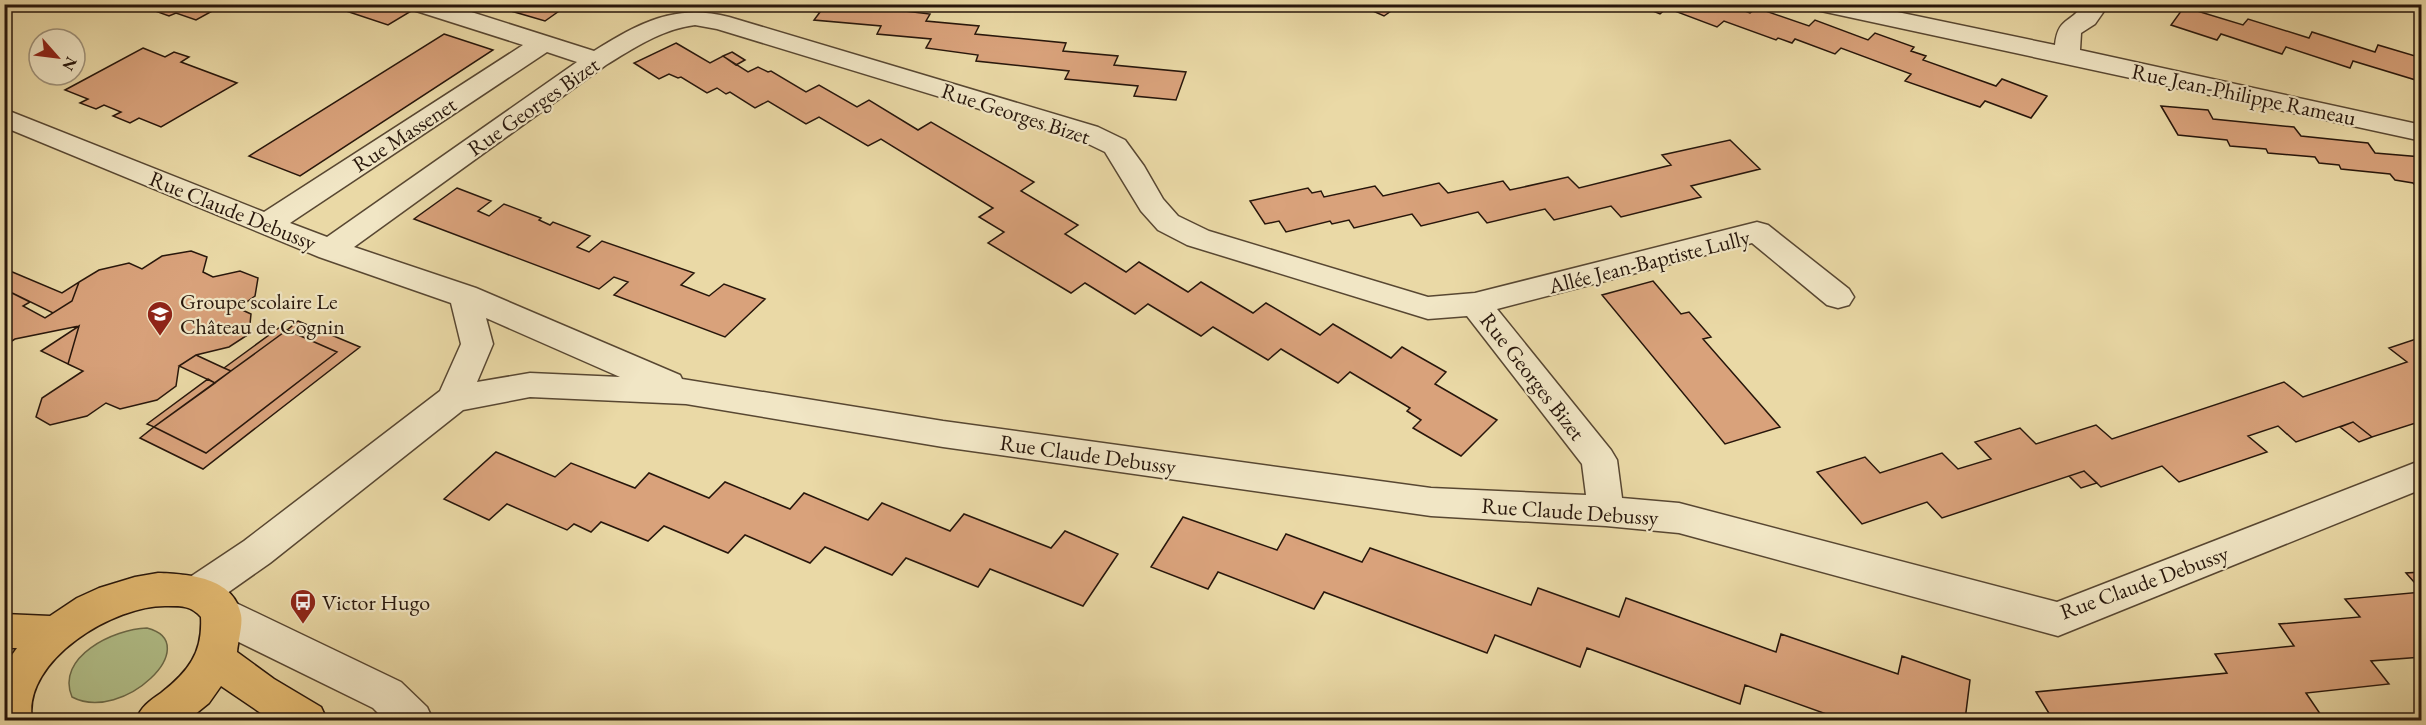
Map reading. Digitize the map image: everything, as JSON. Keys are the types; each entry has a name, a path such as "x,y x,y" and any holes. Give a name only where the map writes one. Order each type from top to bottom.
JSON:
{"main road":[{"path":"10,698 30,660 57,633 93,609 131,594 167,588 210,604 216,660 195,690 157,720"},
{"path":"4,631 57,633"},
{"path":"216,660 260,692 306,720"}],"street":[{"path":"419,4 597,60"},
{"name":"Rue Jean-Philippe Rameau","path":"1821,4 2067,55 2421,133"},
{"path":"2067,55 2069,30 2086,19 2097,4"},
{"name":"Rue Georges Bizet","path":"330,250 597,60 634,37 676,20 695,18 720,22 1088,133 1115,146 1130,166 1151,204 1168,223 1198,238 1428,308 1475,304 1506,340 1599,460 1606,511"},
{"name":"Rue Massenet","path":"267,224 542,44"},
{"name":"Rue Claude Debussy","path":"4,117 330,250 465,296 686,392"},
{"name":"Allée Jean-Baptiste Lully","path":"1475,304 1757,232 1838,297"},
{"name":"Rue Claude Debussy","path":"453,399 477,344 465,296"},
{"name":"Rue Claude Debussy","path":"210,604 257,552 453,399 530,385 686,392 944,434 1431,502 1606,511 1679,519 2058,619 2421,474"},
{"path":"210,604 387,695 412,720"}],"green space":[{"path":"147,628 163,636 167,649 163,664 151,678 134,691 114,700 92,702 72,697 69,683 72,669 80,658 104,640"}],"building":[{"path":"152,4 225,4 196,20 176,13 169,16 155,11 161,8"},
{"path":"325,4 394,4 413,10 388,25"},
{"path":"487,4 569,4 545,21"},
{"path":"772,4 880,4 878,8 930,14 926,21 979,26 975,34 1066,43 1063,51 1118,56 1114,65 1186,72 1176,100 1134,96 1138,86 1065,79 1069,71 976,61 978,55 926,48 931,39 877,34 881,26 814,20 820,12 770,7"},
{"path":"1357,4 1401,4 1384,16"},
{"path":"1636,4 1726,4 1750,13 1757,8 1809,26 1815,20 1868,40 1875,33 1914,47 1911,51 1926,56 1923,60 1996,86 2002,79 2047,96 2031,118 1985,101 1980,107 1905,81 1911,74 1841,48 1835,54 1795,39 1792,43 1778,38 1776,40 1724,21 1717,27 1667,8 1660,14"},
{"path":"2184,7 2243,25 2248,19 2309,38 2312,32 2375,52 2378,45 2422,58 2422,75 2419,81 2353,61 2350,68 2286,47 2282,54 2221,34 2217,40 2171,25"},
{"path":"444,34 493,50 300,176 249,156"},
{"path":"676,43 710,63 723,56 748,72 758,67 768,72 771,71 806,92 819,85 857,107 869,100 918,130 931,122 1034,182 1021,191 1078,225 1065,234 1126,272 1139,262 1188,292 1201,282 1253,313 1266,303 1320,335 1333,324 1391,358 1402,347 1446,372 1435,384 1497,420 1461,456 1413,428 1421,420 1407,411 1410,408 1350,372 1338,383 1281,349 1268,360 1213,327 1201,336 1148,304 1135,314 1085,283 1071,293 988,243 1004,232 979,217 993,208 881,139 868,146 819,117 806,124 768,101 755,108 730,92 726,94 717,88 707,93 681,77 669,74 659,79 634,63"},
{"path":"143,48 165,57 174,52 189,57 181,62 237,83 161,127 139,118 130,123 113,116 121,112 104,105 96,109 80,103 88,99 65,90 71,87 87,87 87,78"},
{"path":"732,52 745,60 736,65 723,56"},
{"path":"2161,106 2208,110 2213,119 2294,127 2301,136 2368,143 2375,153 2422,157 2422,188 2413,183 2395,180 2390,174 2341,169 2339,165 2319,163 2315,157 2268,153 2266,149 2230,146 2227,140 2178,135"},
{"path":"1730,140 1760,169 1691,186 1701,197 1621,217 1611,206 1554,220 1545,209 1487,223 1478,212 1421,226 1412,214 1354,228 1349,220 1332,224 1330,221 1286,232 1279,221 1265,224 1250,201 1308,188 1312,193 1321,191 1324,197 1375,186 1383,196 1439,183 1448,193 1503,181 1510,190 1568,177 1579,188 1671,165 1662,155"},
{"path":"457,188 491,201 478,211 489,216 504,204 541,218 539,220 550,225 553,222 590,236 577,247 589,252 602,241 694,273 681,285 709,296 724,284 765,299 725,337 614,295 628,282 614,277 599,289 414,219"},
{"name":"Groupe scolaire Le Château de Cognin","path":"191,251 207,257 203,272 213,277 240,271 258,278 255,296 238,308 251,314 249,334 229,347 196,355 179,366 176,386 157,400 120,409 106,403 87,416 50,425 36,417 42,398 83,371 68,364 79,326 15,339 4,346 4,289 30,302 23,306 45,318 72,301 79,282 99,270 129,263 142,269 162,256"},
{"path":"10,271 62,293 79,282 72,301 53,313 4,289"},
{"path":"1653,281 1681,314 1689,312 1711,337 1703,339 1780,427 1725,444 1602,295"},
{"path":"298,321 360,347 203,469 140,438 154,427 206,453 337,352 287,330"},
{"path":"79,326 68,364 41,351"},
{"path":"280,327 287,330 231,371 224,368"},
{"path":"287,330 337,352 206,453 154,427"},
{"path":"2422,337 2422,421 2372,437 2353,422 2296,442 2278,426 2248,436 2267,452 2179,482 2162,466 2101,487 2084,471 1942,518 1927,502 1862,524 1817,472 1865,457 1880,473 1942,453 1958,469 1991,459 1975,442 2020,428 2036,444 2096,425 2112,439 2284,382 2303,397 2407,362 2389,348"},
{"path":"196,355 231,371 215,383 179,366"},
{"path":"208,379 215,383 154,427 147,424"},
{"path":"2353,422 2372,437 2359,442 2340,427"},
{"path":"496,452 555,477 571,463 635,488 649,473 709,498 725,482 790,509 804,493 868,520 882,503 950,531 964,514 1051,548 1065,531 1118,554 1083,606 990,569 978,587 906,558 892,575 825,547 810,563 745,535 728,553 664,526 648,541 601,522 591,532 574,524 567,530 507,504 489,520 444,499"},
{"path":"2084,471 2097,483 2081,488 2069,476"},
{"path":"1183,517 1277,550 1286,534 1362,562 1370,548 1531,605 1538,588 1619,617 1626,598 1776,652 1781,634 1898,674 1902,656 1970,680 1965,720 1906,720 1893,716 1892,720 1843,720 1745,685 1740,704 1587,648 1580,667 1495,635 1487,653 1324,592 1314,609 1218,572 1208,589 1151,567"},
{"path":"2422,572 2422,591 2406,573"},
{"path":"2422,592 2422,657 2371,661 2389,684 2306,693 2321,715 2255,720 2053,720 2036,692 2227,673 2215,654 2294,646 2279,624 2360,617 2345,599"}],"place":[{"name":"Groupe scolaire Le Château de Cognin","path":"160,337"},
{"name":"Victor Hugo","path":"303,625"}]}
